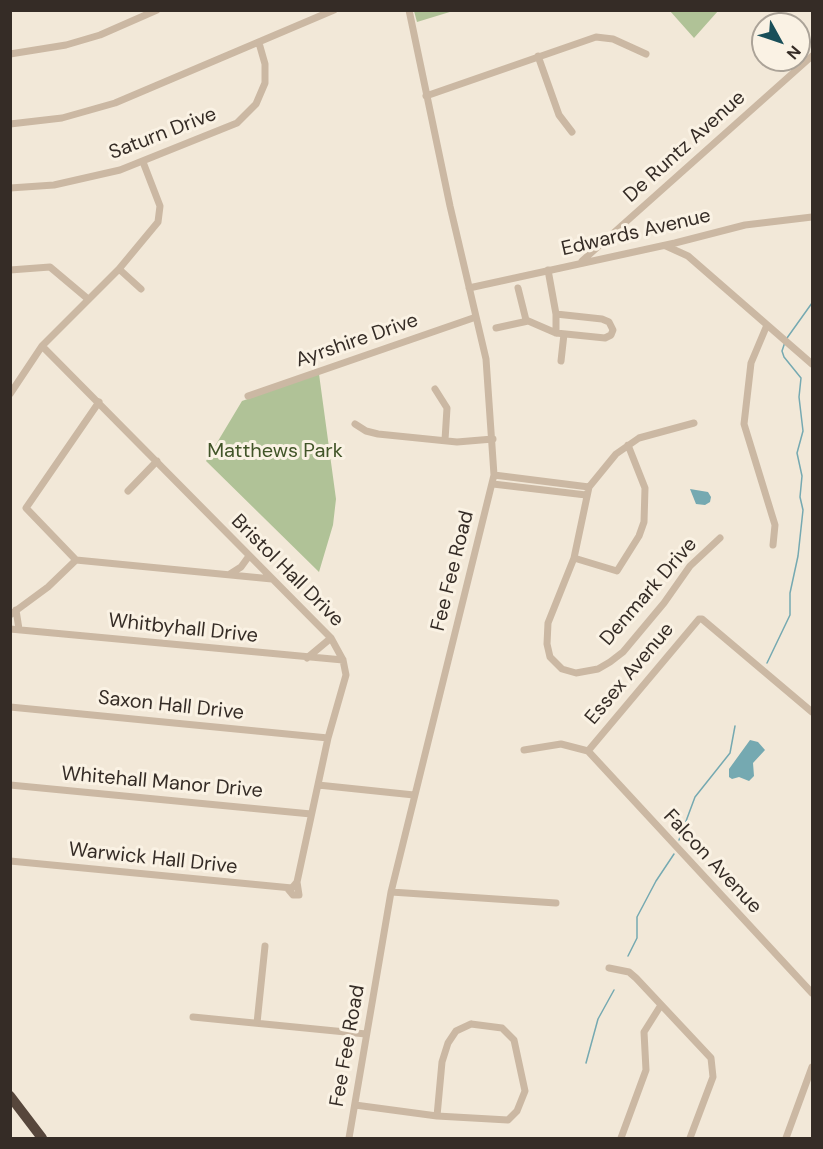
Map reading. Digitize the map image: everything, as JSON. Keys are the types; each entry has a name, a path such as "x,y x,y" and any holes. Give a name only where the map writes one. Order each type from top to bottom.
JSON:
{"highway":[{"path":"10,1096 42,1138"},
{"path":"10,1108 33,1138"}],"street":[{"path":"10,54 66,45 100,34 157,10"},
{"name":"Fee Fee Road","path":"349,1138 391,892 494,475 487,365 468,288 408,10"},
{"path":"10,124 44,121 96,110 331,11"},
{"path":"426,96 538,56 600,37 613,39 646,54"},
{"name":"Saturn Drive","path":"10,188 74,181 143,162 227,127 247,115 260,97 265,83 265,64 259,43"},
{"path":"538,56 559,116 572,132"},
{"name":"De Runtz Avenue","path":"580,263 813,56"},
{"path":"10,394 42,346 119,269 150,233 160,217 160,206 143,162"},
{"name":"Edwards Avenue","path":"468,288 745,225 813,217"},
{"path":"661,245 673,247 688,256 813,364"},
{"path":"10,270 50,267 88,299"},
{"path":"119,269 141,289"},
{"path":"548,270 560,333 561,361"},
{"path":"518,288 525,318 528,321"},
{"path":"496,328 528,321 560,333 607,338 611,335 613,327 602,319 556,314"},
{"name":"Ayrshire Drive","path":"248,396 476,317"},
{"path":"767,325 752,363 744,424 775,525 773,545"},
{"name":"Bristol Hall Drive","path":"42,346 330,638 344,660"},
{"path":"435,389 447,408 445,440"},
{"path":"99,402 26,508 76,560 272,579"},
{"path":"628,444 645,488 644,522 639,536 617,572 574,558 589,487 616,454 628,444 639,438 694,423"},
{"path":"355,424 370,433 445,440 492,440"},
{"path":"128,491 157,462"},
{"path":"494,475 589,487"},
{"path":"492,484 586,495"},
{"name":"Denmark Drive","path":"574,558 563,588 550,611 546,632 550,657 558,666 568,672 586,673 598,669 623,652 664,603 690,566 720,538"},
{"path":"228,575 242,567 249,555"},
{"path":"19,630 13,612 48,588 76,560"},
{"name":"Essex Avenue","path":"588,751 699,619 702,619 813,712"},
{"name":"Whitbyhall Drive","path":"10,629 344,660"},
{"path":"307,657 330,638"},
{"path":"311,814 328,738 346,675 344,660"},
{"name":"Saxon Hall Drive","path":"10,707 328,738"},
{"path":"524,750 561,744 588,751"},
{"name":"Falcon Avenue","path":"588,751 813,993"},
{"name":"Whitehall Manor Drive","path":"10,785 311,814"},
{"path":"318,785 414,795"},
{"name":"Warwick Hall Drive","path":"10,861 292,887 311,814"},
{"path":"391,892 556,903"},
{"path":"257,1023 265,946"},
{"path":"609,968 629,972 702,1045 714,1066 713,1077 690,1138"},
{"path":"621,1138 646,1070 644,1032 662,1005"},
{"path":"193,1017 366,1034"},
{"path":"355,1105 437,1116 502,1121 513,1116 525,1091 514,1040 502,1028 471,1024 456,1031 442,1062 437,1116"},
{"path":"514,1040 522,1036"},
{"path":"786,1138 813,1067"}],"green space":[{"path":"414,10 453,11 417,22"},
{"path":"670,11 718,11 694,38"},
{"name":"Matthews Park","path":"319,374 336,499 333,525 319,572 206,461 242,401"}],"water":[{"path":"690,489 708,492 711,497 710,502 705,505 696,504"},
{"path":"750,740 758,742 765,750 753,763 754,776 749,781 739,777 732,779 729,777 729,769"}],"waterway":[{"path":"787,338 812,303"},
{"path":"767,663 790,615 790,593 798,556 803,510 800,497 802,476 797,453 803,431 799,397 801,378 784,357 782,351 785,342"},
{"path":"679,840 695,797 730,753 735,726"},
{"path":"628,956 637,938 637,917 656,881 674,854"},
{"path":"586,1063 598,1019 614,990"}]}
